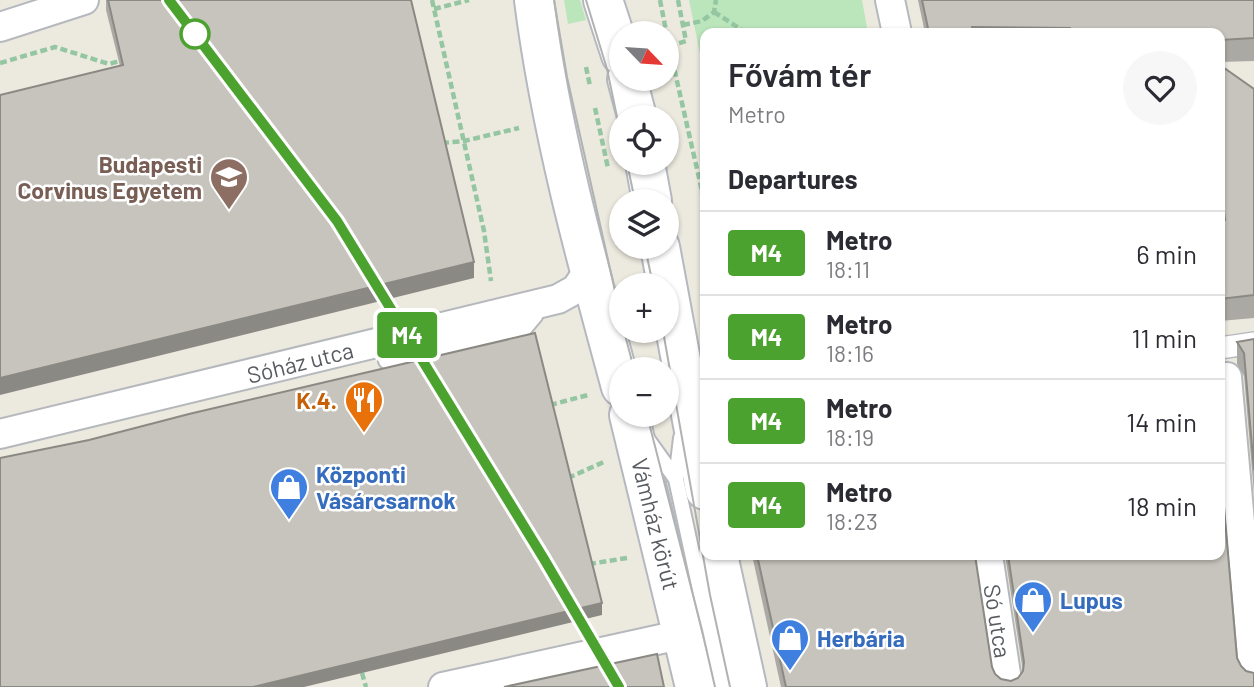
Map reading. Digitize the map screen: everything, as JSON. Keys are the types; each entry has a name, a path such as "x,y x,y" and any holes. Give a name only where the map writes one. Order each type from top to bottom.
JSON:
{"main road":[{"path":"534,0 542,64 588,271 609,384"},
{"path":"603,0 610,21"},
{"path":"662,259 687,397"},
{"name":"Vámház körút","path":"687,397 700,436 690,484"},
{"name":"Vámház körút","path":"634,427 696,631 695,687"},
{"path":"719,560 747,687"}],"street":[{"path":"0,27 84,0"},
{"path":"618,0 619,21"},
{"path":"890,0 896,28"},
{"name":"Sóház utca","path":"0,433 541,304 558,299 576,289 588,271"},
{"path":"1225,347 1254,343"},
{"path":"1225,365 1254,679"},
{"name":"Só utca","path":"989,560 1008,687"},
{"path":"443,687 696,631"}],"lane":[{"path":"386,361 525,327 536,316 541,304"},
{"name":"Vámház körút","path":"687,397 696,631 721,687"},
{"name":"Vámház körút","path":"640,427 690,484"}],"path":[{"path":"432,0 484,231 491,281"},
{"path":"434,9 469,0"},
{"path":"660,0 665,21"},
{"path":"678,0 686,41 679,43"},
{"path":"683,25 702,21 714,12 716,0"},
{"path":"714,12 739,28"},
{"path":"0,63 55,47 109,64 129,59"},
{"path":"585,64 591,91"},
{"path":"679,84 700,174"},
{"path":"594,105 609,173"},
{"path":"441,143 464,141 530,125"},
{"path":"550,405 609,389"},
{"path":"568,478 616,456"},
{"path":"589,564 639,556"},
{"path":"362,673 366,687"}],"green space":[{"path":"564,0 580,0 586,20 568,24"},
{"path":"689,0 862,0 867,28 700,28 700,54"}],"building":[{"name":"Budapesti Corvinus Egyetem","path":"108,0 411,0 474,262 0,378 0,95 123,65"},
{"path":"922,0 1254,0 1254,38 1225,40 1225,28 928,28"},
{"path":"1225,69 1254,89 1254,295 1225,298"},
{"name":"Központi Vásárcsarnok","path":"535,333 602,603 253,687 0,687 0,458 89,440"},
{"path":"1254,339 1254,470 1244,353 1237,342"},
{"path":"1225,518 1237,658 1246,671 1254,673 1254,687 786,687 758,560 976,560 995,674 1001,679 1011,681 1018,678 1023,671 1024,662 1009,560 1225,560"},
{"path":"657,654 664,687 504,687"}],"tram line":[{"path":"554,0 567,77 611,273"},
{"path":"586,0 607,69 615,105"},
{"path":"630,175 632,189"},
{"path":"648,259 650,273"},
{"path":"627,343 631,357"},
{"path":"665,343 700,539"},
{"path":"650,427 715,687"},
{"path":"704,560 730,687"}],"metro line":[{"name":"M4","path":"169,0 337,221 544,559 619,687"}],"place":[{"name":"Budapesti Corvinus Egyetem","path":"229,211"},
{"name":"K.4.","path":"364,434"},
{"name":"Központi Vásárcsarnok","path":"289,521"},
{"name":"Lupus","path":"1033,634"},
{"name":"Herbária","path":"790,672"}]}
